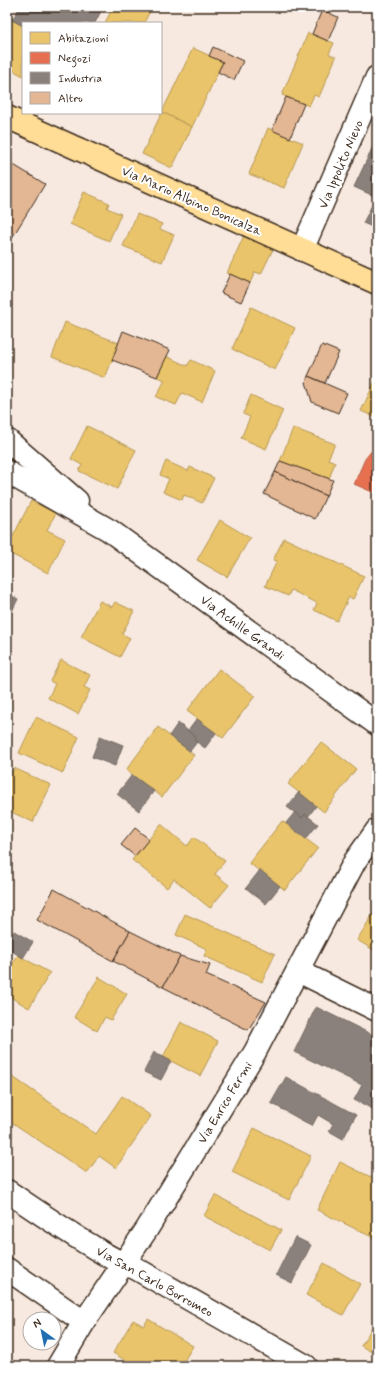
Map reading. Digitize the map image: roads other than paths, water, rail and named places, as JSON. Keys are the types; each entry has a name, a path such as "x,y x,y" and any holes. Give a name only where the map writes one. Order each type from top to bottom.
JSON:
{"main road":[{"name":"Via Mario Albino Bonicalza","path":"7,117 377,283"}],"street":[{"name":"Via Ippolito Nievo","path":"302,250 377,77"},
{"name":"Via Achille Grandi","path":"7,440 109,530 377,724"},
{"name":"Via Achille Grandi","path":"7,472 109,530"},
{"name":"Via Enrico Fermi","path":"58,1366 84,1322 147,1229 255,1052 355,861 377,830"},
{"path":"298,970 377,1010"},
{"name":"Via San Carlo Borromeo","path":"7,1191 62,1228 122,1264 135,1268 306,1366"},
{"path":"7,1269 84,1322"}]}
